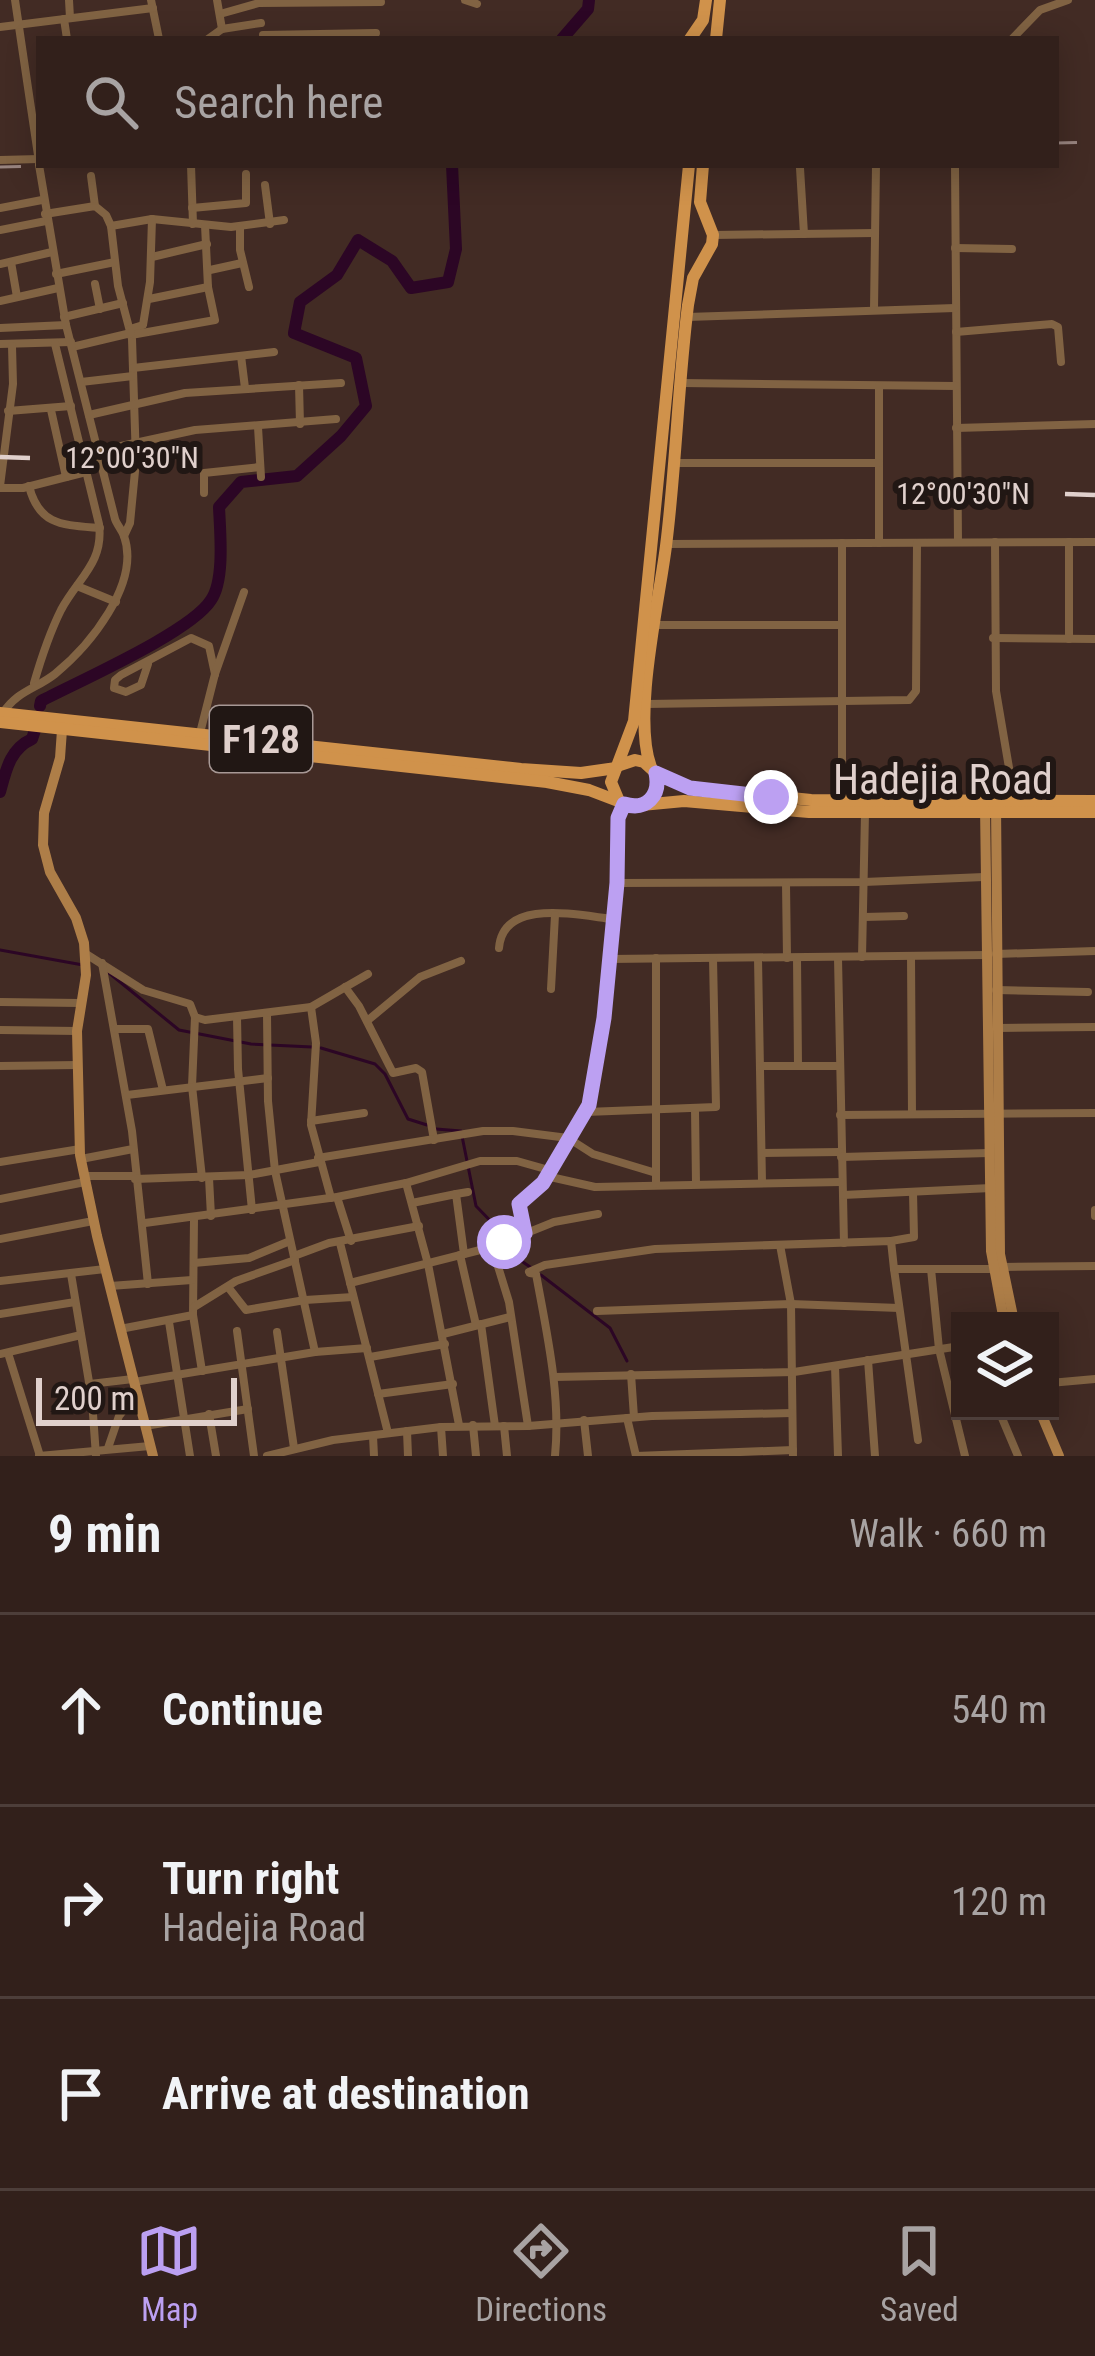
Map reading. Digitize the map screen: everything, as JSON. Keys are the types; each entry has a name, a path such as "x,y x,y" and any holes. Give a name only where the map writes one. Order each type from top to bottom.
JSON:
{"main road":[{"path":"692,36 703,20 706,0"},
{"path":"716,36 720,0"},
{"path":"622,803 612,789 631,736 637,698 689,168"},
{"path":"646,803 656,793 644,744 646,704 686,317 692,278 709,254 713,235 700,202 703,168"},
{"name":"F128","path":"1,716 62,730 521,769 581,773 635,760 654,770"},
{"name":"F128","path":"1,716 200,733 561,784 622,803 646,803"},
{"name":"Hadejia Road","path":"654,770 690,788 791,799 1095,812"},
{"name":"Hadejia Road","path":"646,803 684,801 865,813 1095,801"}],"street":[{"path":"15,0 36,127"},
{"path":"68,36 69,0"},
{"path":"217,0 227,32 261,23"},
{"path":"465,0 477,4"},
{"path":"1015,36 1040,10 1068,0"},
{"path":"220,14 259,2 381,2"},
{"path":"259,2 264,36"},
{"path":"0,27 152,4 158,36"},
{"path":"327,36 376,33"},
{"path":"0,160 36,162"},
{"path":"39,168 65,321 115,519 124,536"},
{"path":"191,168 193,224"},
{"path":"800,168 804,234"},
{"path":"874,309 876,168"},
{"path":"955,168 958,542"},
{"path":"193,208 248,202 246,174"},
{"path":"1,716 20,693 52,677 94,633 116,602 125,560 124,536 134,493 131,332 111,226 95,206 91,176"},
{"path":"265,185 270,224"},
{"path":"0,208 42,200"},
{"path":"0,230 95,206"},
{"path":"111,226 152,219 240,227 284,220"},
{"path":"131,332 143,325 149,299 152,219"},
{"path":"0,344 72,345 214,320 205,225"},
{"path":"240,227 249,287"},
{"path":"713,235 875,233"},
{"path":"152,257 207,244"},
{"path":"955,248 1012,249"},
{"path":"0,264 52,252"},
{"path":"11,262 16,297"},
{"path":"56,274 115,262"},
{"path":"210,270 242,263"},
{"path":"95,284 100,309"},
{"path":"149,299 208,287"},
{"path":"0,301 58,288"},
{"path":"0,328 65,321 123,303"},
{"path":"686,317 956,308"},
{"path":"956,332 1052,324 1058,327 1060,362"},
{"path":"33,685 59,613 98,557 100,529 55,344"},
{"path":"12,346 13,383 5,413 0,487 29,487 86,472"},
{"path":"81,382 274,352"},
{"path":"241,356 245,388"},
{"path":"89,415 133,402 341,382"},
{"path":"681,383 956,386"},
{"path":"299,385 300,424"},
{"path":"879,386 879,543"},
{"path":"5,413 71,406"},
{"path":"51,410 66,477"},
{"path":"98,451 196,430 336,419"},
{"path":"956,428 1095,424"},
{"path":"204,493 204,473 260,472 258,427"},
{"path":"674,463 879,463"},
{"path":"29,487 35,508 43,516 100,529"},
{"path":"995,542 997,692 1015,803"},
{"path":"1069,542 1069,639"},
{"path":"666,544 1095,542"},
{"path":"842,543 842,800"},
{"path":"646,704 915,697 917,543"},
{"path":"76,585 116,602"},
{"path":"200,733 244,592"},
{"path":"655,625 842,625"},
{"path":"148,664 141,685 126,692 114,688 115,680 191,638 209,646 215,674"},
{"path":"993,638 1095,639"},
{"path":"62,730 60,758 44,813 43,845 50,872 80,927 85,962 77,1031 81,1154 93,1221 152,1451 108,1448 39,1456 4,1353 81,1335"},
{"path":"525,1233 519,1204 548,1173 586,1112 604,1018 622,803"},
{"path":"991,809 984,877 997,1028 989,1153 1003,1312"},
{"path":"991,809 997,1268 1011,1312"},
{"path":"862,957 865,813"},
{"path":"617,883 864,883 984,877"},
{"path":"786,884 798,1065"},
{"path":"551,989 555,915"},
{"path":"863,917 904,916"},
{"path":"500,948 504,928 515,918 612,919"},
{"path":"609,958 1095,951"},
{"path":"911,956 913,1114"},
{"path":"656,958 656,1184"},
{"path":"586,1112 712,1109 718,1103 713,958"},
{"path":"758,958 762,1182"},
{"path":"838,958 844,1243"},
{"path":"367,1022 420,977 460,961"},
{"path":"85,962 143,990 185,1001 195,1017 192,1086 211,1216"},
{"path":"102,967 127,1095 134,1177 145,1223 148,1284"},
{"path":"195,1017 237,1017 311,1007 368,974"},
{"path":"85,986 108,998"},
{"path":"345,987 393,1073 419,1068 434,1133"},
{"path":"996,991 1088,992"},
{"path":"0,1002 80,1003"},
{"path":"311,1007 316,1046 311,1120 346,1242 353,1297 388,1433"},
{"path":"267,1014 275,1171 315,1352"},
{"path":"237,1017 252,1210"},
{"path":"997,1028 1095,1027"},
{"path":"115,1029 148,1029 163,1090"},
{"path":"0,1030 77,1031"},
{"path":"0,1066 78,1065"},
{"path":"760,1066 839,1066"},
{"path":"127,1095 268,1078"},
{"path":"694,1109 696,1184"},
{"path":"311,1120 364,1113"},
{"path":"840,1114 1095,1113"},
{"path":"0,1199 85,1179 206,1178 275,1171 434,1133 459,1136 497,1130 568,1138 593,1154 656,1173"},
{"path":"0,1162 133,1149"},
{"path":"761,1154 989,1153"},
{"path":"145,1223 334,1198 497,1159 595,1187 841,1182"},
{"path":"406,1183 428,1264 459,1425"},
{"path":"843,1195 991,1188"},
{"path":"412,1203 468,1192"},
{"path":"555,1456 554,1377 532,1273 545,1265 638,1250 914,1237 913,1192"},
{"path":"456,1194 462,1255 507,1456"},
{"path":"350,1283 462,1255 554,1222 598,1214"},
{"path":"194,1219 192,1280 202,1371"},
{"path":"0,1239 93,1221"},
{"path":"120,1329 169,1322 228,1287 295,1258 419,1226"},
{"path":"194,1264 249,1258 290,1241"},
{"path":"891,1241 917,1440"},
{"path":"631,1374 636,1456 793,1453 791,1304 780,1245"},
{"path":"492,1246 510,1317 527,1426"},
{"path":"894,1269 1095,1266"},
{"path":"0,1281 105,1269"},
{"path":"931,1269 939,1349 965,1456"},
{"path":"71,1274 96,1452"},
{"path":"110,1286 192,1280"},
{"path":"228,1287 246,1310 353,1297"},
{"path":"0,1314 75,1302"},
{"path":"597,1312 791,1304 899,1308"},
{"path":"89,1384 134,1385 315,1352 368,1353 444,1339 510,1317"},
{"path":"169,1322 190,1456"},
{"path":"237,1331 254,1456"},
{"path":"277,1332 294,1448"},
{"path":"554,1377 794,1372 951,1347"},
{"path":"868,1360 875,1456"},
{"path":"835,1366 838,1456"},
{"path":"1059,1382 1095,1378"},
{"path":"378,1394 453,1384"},
{"path":"108,1448 134,1385"},
{"path":"145,1426 248,1408"},
{"path":"93,1416 122,1412"},
{"path":"268,1456 441,1426 792,1413"},
{"path":"209,1414 216,1456"},
{"path":"584,1420 588,1456"},
{"path":"1003,1420 1018,1456"},
{"path":"1048,1420 1063,1456"},
{"path":"473,1425 476,1456"},
{"path":"441,1426 443,1456"},
{"path":"407,1431 408,1456"},
{"path":"373,1436 374,1456"}],"waterway":[{"path":"565,36 588,9 589,0"},
{"path":"40,706 41,701 158,641 200,613 218,580 219,507 241,482 297,476 366,406 356,358 294,333 300,302 337,275 358,240 392,261 411,288 448,282 456,249 452,168"},
{"path":"0,792 10,761 35,730"},
{"path":"0,950 83,965"},
{"path":"109,973 179,1030 251,1044 312,1047"},
{"path":"321,1048 375,1064 408,1119 427,1125"},
{"path":"436,1129 461,1131 476,1206 520,1260 533,1269"},
{"path":"541,1275 610,1328 627,1361"}],"railway":[{"path":"1059,143 1095,142"},
{"path":"0,167 36,166"}],"route":[{"path":"504,1242 525,1233 519,1204 543,1183 589,1105 604,1018 618,818 624,804 639,806 652,799 658,787 656,773 690,788 771,797"}]}
